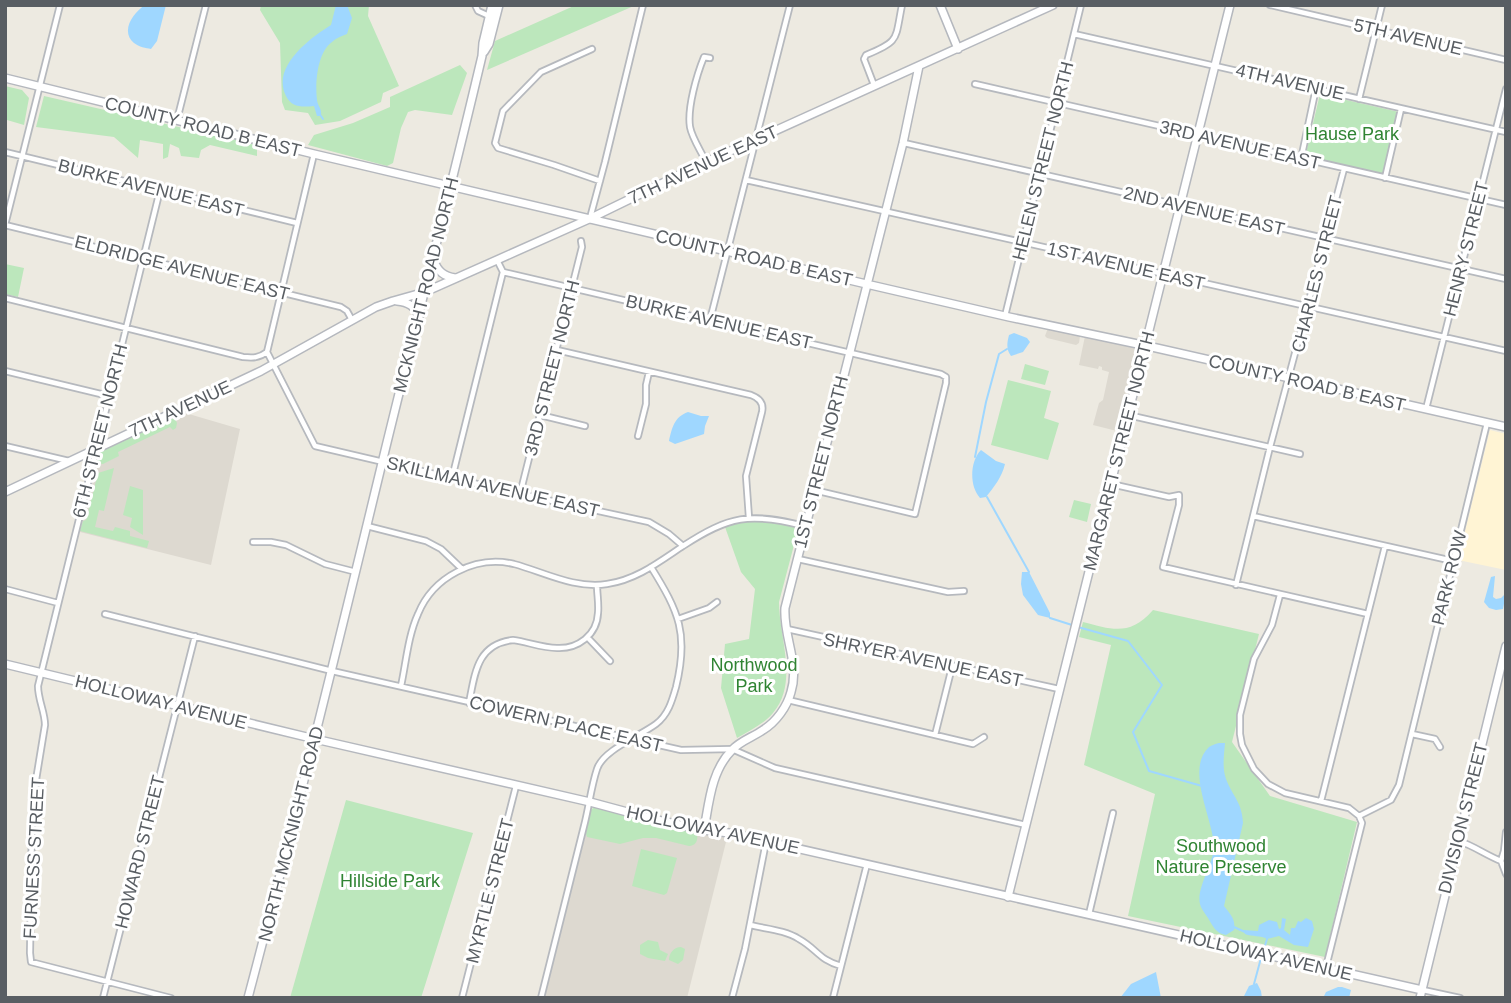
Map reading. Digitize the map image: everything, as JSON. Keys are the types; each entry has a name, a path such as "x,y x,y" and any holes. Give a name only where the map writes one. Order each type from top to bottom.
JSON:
{"street":[{"path":"5,225 60,5"},
{"path":"177,121 206,5"},
{"path":"475,5 489,16"},
{"name":"MCKNIGHT ROAD NORTH","path":"356,572 451,186 492,5"},
{"name":"MCKNIGHT ROAD NORTH","path":"482,56 489,44 499,5"},
{"path":"589,219 643,5"},
{"path":"710,320 790,5"},
{"path":"874,85 864,59 866,55 893,41 902,5"},
{"path":"940,5 958,49"},
{"name":"7TH AVENUE EAST","path":"352,320 393,301 456,279 1053,5"},
{"name":"HELEN STREET NORTH","path":"1005,317 1081,5"},
{"name":"MARGARET STREET NORTH","path":"1008,897 1230,5"},
{"name":"5TH AVENUE","path":"1270,5 1506,60"},
{"path":"1359,99 1382,5"},
{"name":"4TH AVENUE","path":"1074,34 1506,132"},
{"path":"592,49 541,72 503,111 495,143 506,152 600,181"},
{"path":"706,162 690,128 690,114 704,57 710,58"},
{"name":"1ST STREET NORTH","path":"704,830 719,768 733,749 771,724 792,691 795,671 784,619 785,608 903,143 919,66"},
{"name":"COUNTY ROAD B EAST","path":"5,78 1005,317 1506,427"},
{"name":"3RD AVENUE EAST","path":"975,84 1506,205"},
{"path":"1301,159 1316,88"},
{"name":"HENRY STREET","path":"1426,410 1506,89"},
{"path":"1385,178 1401,109"},
{"name":"2ND AVENUE EAST","path":"903,143 1506,279"},
{"name":"BURKE AVENUE EAST","path":"5,152 297,223"},
{"path":"5,298 243,357 261,356 267,352 314,154"},
{"name":"CHARLES STREET","path":"1236,585 1344,169"},
{"name":"1ST AVENUE EAST","path":"746,180 1506,351"},
{"name":"6TH STREET NORTH","path":"40,672 160,190"},
{"name":"ELDRIDGE AVENUE EAST","path":"5,225 341,307 352,320"},
{"name":"3RD STREET NORTH","path":"520,494 582,247 581,241"},
{"path":"433,260 440,272 456,279"},
{"path":"452,478 503,272 497,260"},
{"name":"BURKE AVENUE EAST","path":"503,272 946,377 915,514 814,490"},
{"path":"393,301 407,302 419,318"},
{"name":"7TH AVENUE","path":"5,492 274,364 352,320"},
{"path":"557,350 751,395 761,401 762,412 746,476 749,518"},
{"name":"SKILLMAN AVENUE EAST","path":"267,352 315,446 649,522 683,546"},
{"path":"5,371 109,396"},
{"path":"638,436 646,404 649,372"},
{"path":"540,415 585,426"},
{"path":"1128,415 1300,454"},
{"name":"PARK ROW","path":"1359,816 1391,800 1399,785 1486,423"},
{"path":"5,446 70,461"},
{"path":"1111,484 1169,497 1179,495 1179,505 1163,567 1368,614"},
{"path":"1253,516 1453,561"},
{"path":"401,686 419,610 436,587 462,569 482,563 502,562 570,582 597,585 629,579 719,525 749,518 778,520 804,526"},
{"path":"367,526 426,541 441,549 462,569"},
{"path":"253,542 286,545 325,564 356,572"},
{"path":"1321,801 1385,546"},
{"path":"797,559 948,592 964,591"},
{"path":"541,998 599,764 605,757 658,723 670,707 680,671 681,635 678,619 669,596 651,567"},
{"name":"NORTH MCKNIGHT ROAD","path":"248,998 356,572"},
{"path":"469,703 477,665 484,653 494,646 513,640 560,649 574,646 588,638 597,619 597,585"},
{"path":"5,589 58,603"},
{"path":"1280,595 1274,622 1254,659 1240,715 1240,734 1249,762 1268,784 1285,793 1349,808 1359,816 1362,827 1326,968"},
{"path":"678,619 709,608 717,602"},
{"name":"COWERN PLACE EAST","path":"105,614 332,671 681,750 733,749 785,771 1026,825"},
{"name":"SHRYER AVENUE EAST","path":"787,629 1060,690"},
{"name":"HOWARD STREET","path":"103,998 195,636"},
{"path":"588,638 610,661"},
{"name":"DIVISION STREET","path":"1421,994 1506,646"},
{"name":"HOLLOWAY AVENUE","path":"5,664 657,820 729,833 1326,968 1421,994"},
{"path":"935,735 952,667"},
{"name":"FURNESS STREET","path":"40,672 38,696 45,726 32,821 31,962 107,982"},
{"path":"788,700 973,744 984,737"},
{"path":"1412,734 1435,739 1440,747"},
{"name":"MYRTLE STREET","path":"462,998 517,785"},
{"path":"1088,915 1113,813"},
{"path":"1506,832 1501,861 1506,874"},
{"path":"1458,841 1475,846 1484,854 1501,861"},
{"path":"732,998 766,842"},
{"path":"833,998 867,864"},
{"path":"750,925 795,936 822,959 841,966"},
{"path":"107,982 171,998"},
{"path":"1421,994 1460,998"}],"shaded area":[{"path":"1048,328 1080,336 1079,343 1076,345 1047,338 1045,336"},
{"path":"1085,336 1137,348 1139,353 1123,419 1120,420 1117,431 1093,425 1099,403 1103,400 1109,372 1099,366 1098,369 1079,365"},
{"path":"182,412 240,429 211,565 80,532 99,453"},
{"path":"1490,430 1506,434 1506,570 1458,560"},
{"path":"595,807 658,825 727,838 687,998 544,998 592,809"}],"green space":[{"path":"261,5 369,5 368,16 399,86 383,93 381,102 340,121 315,125 308,113 285,110 282,102 280,43 260,10"},
{"path":"576,5 636,5 487,70 495,41"},
{"path":"460,65 467,73 452,115 415,110 408,112 401,128 393,163 387,166 308,145 314,135 353,123 390,107 390,97"},
{"path":"5,86 22,90 29,98 24,125 7,120 5,122"},
{"name":"Hause Park","path":"1320,94 1399,112 1383,175 1305,157"},
{"path":"44,96 257,145 257,156 210,145 201,150 199,158 181,156 179,148 170,144 168,157 163,159 163,144 140,140 138,158 114,137 36,127"},
{"path":"5,264 24,268 18,297 5,294"},
{"path":"1025,364 1049,371 1045,385 1021,379"},
{"path":"1008,380 1051,391 1044,418 1059,423 1048,460 991,445"},
{"path":"171,418 177,423 173,430 170,427 118,452 119,456 103,464 97,463 100,452"},
{"path":"114,468 104,511 99,510 95,527 113,531 115,527 130,531 130,536 149,541 147,548 80,531 83,521 86,520 98,473"},
{"path":"130,486 143,490 143,535 130,527 132,518 123,515"},
{"path":"1074,500 1091,504 1087,522 1069,517"},
{"name":"Northwood Park","path":"758,520 799,526 779,602 786,659 785,688 773,713 761,724 737,738 721,688 725,644 749,639 755,589 741,572 725,527 743,521"},
{"name":"Southwood Nature Preserve","path":"1153,610 1259,634 1232,742 1270,796 1357,822 1325,957 1128,916 1155,794 1084,765 1111,645 1079,637 1083,622 1121,629 1137,624"},
{"name":"Hillside Park","path":"346,800 473,833 421,998 290,998"},
{"path":"594,807 697,833 697,840 694,845 689,846 656,838 643,838 620,844 587,837 591,810"},
{"path":"641,849 677,858 667,893 664,895 632,886"},
{"path":"648,940 658,942 660,950 668,954 665,961 640,954 640,945"},
{"path":"681,947 685,949 683,960 678,964 669,960 672,951"}],"water":[{"path":"145,5 166,5 157,41 151,49 136,44 128,33 133,17"},
{"path":"336,5 347,5 352,18 347,34 335,39 327,47 320,61 316,93 321,116 317,116 314,106 298,106 288,100 283,85 284,75 295,54 331,25"},
{"path":"1014,333 1030,342 1023,352 1011,356 1008,341 1009,335"},
{"path":"688,412 709,416 704,434 675,444 669,441 677,420"},
{"path":"981,450 1005,464 992,489 986,497 980,498 974,487 972,474 975,460"},
{"path":"1022,572 1029,572 1050,618 1038,615 1023,595"},
{"path":"1495,576 1493,597 1501,598 1506,593 1503,609 1496,610 1489,608 1484,602 1491,577"},
{"path":"1225,743 1225,775 1239,805 1243,823 1224,906 1233,920 1234,930 1226,935 1219,933 1213,926 1201,908 1199,898 1214,846 1202,795 1200,768 1202,756 1209,747"},
{"path":"1282,918 1286,919 1284,930 1290,935 1291,928 1295,928 1298,921 1306,918 1312,921 1314,929 1308,947 1294,945 1279,936 1267,939 1248,935 1243,930 1258,931 1259,925 1269,920 1277,922 1279,929"},
{"path":"1156,972 1161,998 1120,998 1131,984"},
{"path":"1257,983 1262,998 1243,998 1249,986"},
{"path":"1338,987 1351,990 1349,998 1323,998 1326,992"}],"waterway":[{"path":"975,457 999,354 1007,349"},
{"path":"987,497 1029,572"},
{"path":"1050,618 1072,625"},
{"path":"1078,627 1128,641 1162,685 1133,732 1149,771 1202,786"},
{"path":"1234,927 1245,932"},
{"path":"1263,952 1267,939"},
{"path":"1254,984 1261,958"}]}
